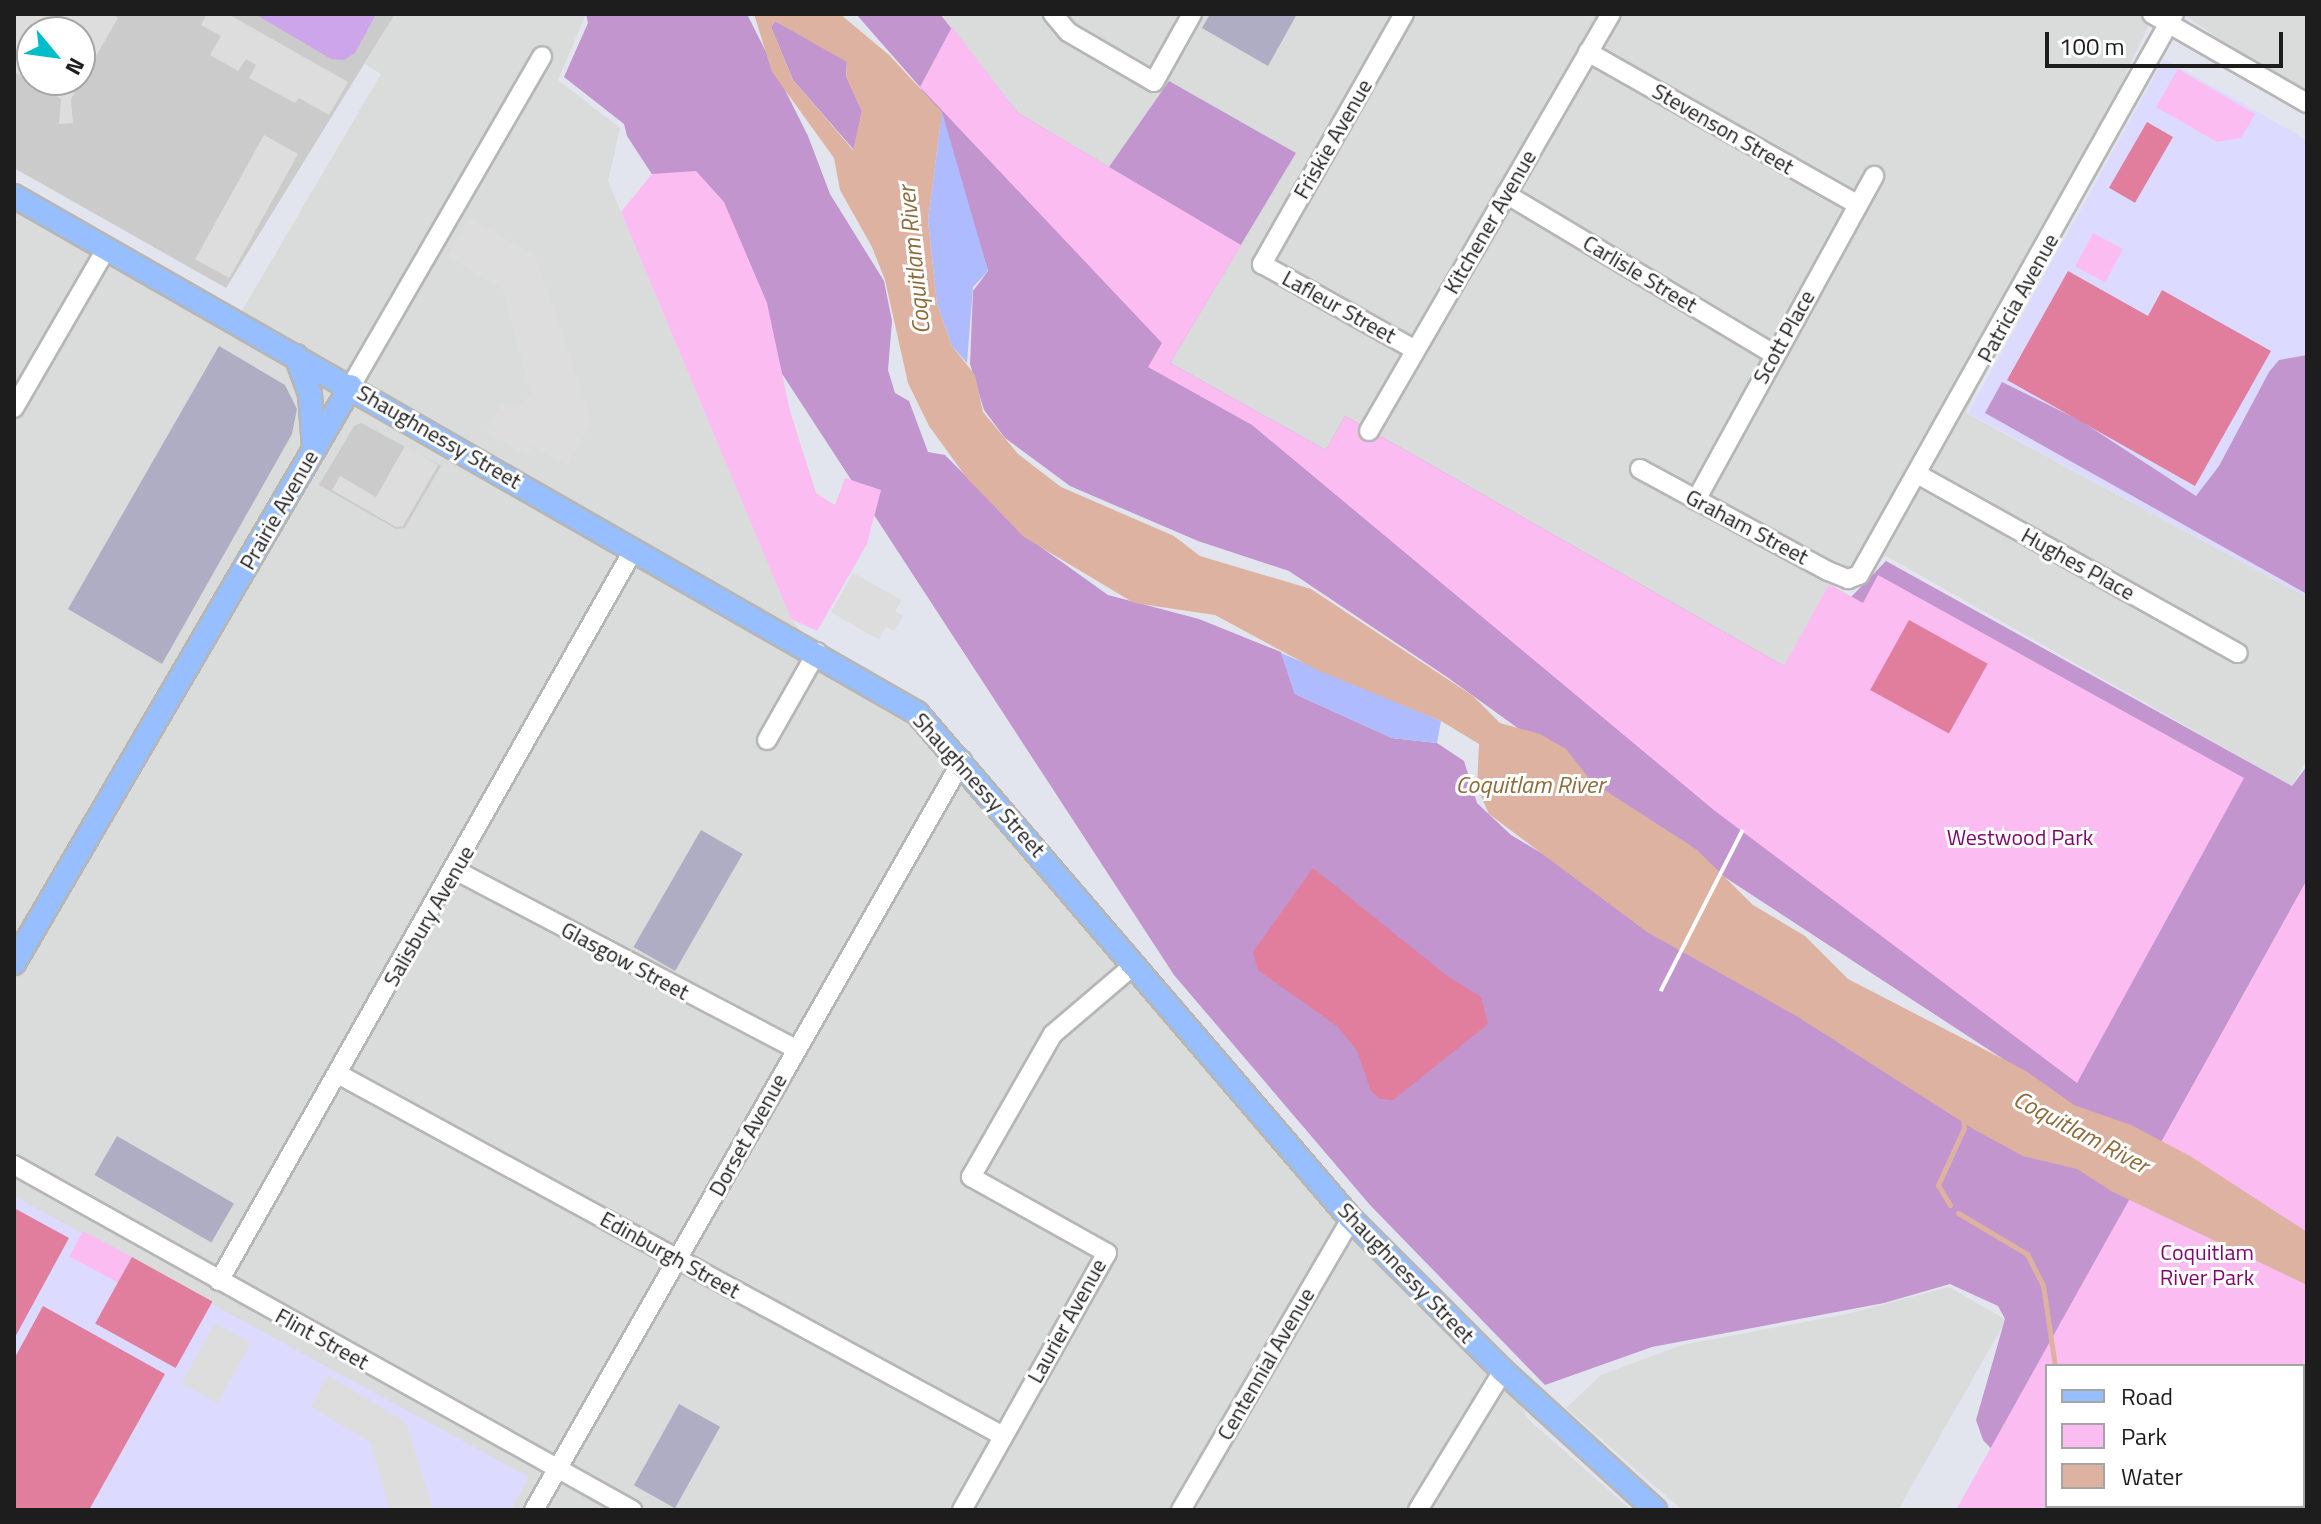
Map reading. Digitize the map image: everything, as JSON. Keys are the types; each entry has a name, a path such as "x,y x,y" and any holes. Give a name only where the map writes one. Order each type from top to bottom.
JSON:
{"main road":[{"name":"Shaughnessy Street","path":"14,196 817,652 917,713 962,761 1351,1219 1503,1371 1655,1510"},
{"path":"296,356 310,394 315,450"},
{"name":"Prairie Avenue","path":"14,963 351,386"}],"street":[{"path":"1053,14 1068,32 1154,82 1192,14"},
{"name":"Friskie Avenue","path":"1262,264 1404,14"},
{"name":"Kitchener Avenue","path":"1369,431 1611,14"},
{"path":"2152,14 2172,19 2307,103"},
{"name":"Patricia Avenue","path":"1855,578 1868,565 2172,19"},
{"name":"Stevenson Street","path":"1588,52 1858,205"},
{"name":"Prairie Avenue","path":"351,386 542,56"},
{"name":"Scott Place","path":"1696,500 1773,354 1874,176"},
{"name":"Carlisle Street","path":"1506,194 1773,354"},
{"path":"14,408 106,249"},
{"name":"Lafleur Street","path":"1262,264 1415,350"},
{"name":"Graham Street","path":"1640,469 1828,571 1855,578"},
{"name":"Hughes Place","path":"1919,475 2238,653"},
{"name":"Salisbury Avenue","path":"219,1281 455,870 634,549"},
{"path":"767,740 817,652"},
{"name":"Dorset Avenue","path":"534,1510 962,761"},
{"name":"Glasgow Street","path":"455,870 796,1049"},
{"name":"Laurier Avenue","path":"962,1510 1107,1253 971,1177 1053,1034 1134,965"},
{"name":"Edinburgh Street","path":"338,1074 1003,1436"},
{"name":"Flint Street","path":"14,1165 632,1510"},
{"name":"Centennial Avenue","path":"1181,1510 1351,1219"},
{"path":"1418,1510 1503,1371"}],"shaded area":[{"path":"14,14 395,14 226,288 14,168"},
{"path":"14,14 111,14 118,18 96,56 96,16 16,16 16,73"},
{"path":"207,14 228,14 348,82 329,115 299,98 295,103 249,78 256,65 246,59 238,71 210,55 221,36 201,25"},
{"path":"255,14 376,14 355,53 344,60 331,59"},
{"path":"395,14 585,16 558,80 620,128 608,181 791,619 817,652 898,699 1503,1371 1528,1419 1631,1510 14,1510 14,196 236,321 381,74 365,64"},
{"path":"940,14 2154,14 1966,413 2307,597 2307,759 2292,786 1886,556 1829,584 1784,667 1346,417 1326,450 1170,363 1295,153 1109,167 1018,113"},
{"path":"1210,14 1297,14 1268,66 1202,28"},
{"path":"2183,14 2307,14 2307,99"},
{"path":"2164,59 2307,140 2307,597 1968,413"},
{"path":"56,96 73,96 73,123 59,124 61,99"},
{"path":"2147,122 2173,137 2135,203 2109,188"},
{"path":"264,135 298,154 229,278 195,259"},
{"path":"469,218 535,256 592,421 568,465 532,446 527,455 486,432 501,404 521,405 531,394 503,289 447,256"},
{"path":"2068,271 2148,316 2162,290 2271,351 2195,486 2007,380"},
{"path":"219,346 285,385 297,409 292,434 162,664 68,609"},
{"path":"361,423 441,466 405,528 396,529 319,485 354,426"},
{"path":"405,446 438,465 403,526 396,527 332,490 340,476 376,497"},
{"path":"853,573 902,600 895,611 903,616 894,631 886,627 879,640 831,612"},
{"path":"1909,620 1988,664 1949,734 1870,690"},
{"path":"701,830 743,854 675,971 634,947"},
{"path":"1313,868 1446,975 1481,997 1488,1024 1393,1100 1380,1099 1371,1091 1357,1051 1338,1027 1258,970 1253,952"},
{"path":"117,1136 234,1204 211,1242 94,1175"},
{"path":"14,1196 529,1477 511,1510 14,1510"},
{"path":"14,1208 69,1238 14,1339"},
{"path":"132,1257 212,1302 176,1368 95,1323"},
{"path":"1949,1287 2006,1320 1898,1510 1682,1510 1566,1408 1601,1375 1682,1345 1847,1314"},
{"path":"43,1306 165,1374 89,1510 14,1510 14,1359"},
{"path":"215,1323 251,1343 217,1403 182,1383"},
{"path":"327,1375 406,1422 433,1510 390,1510 370,1442 311,1407"},
{"path":"679,1404 720,1427 675,1508 634,1485"}],"green space":[{"path":"586,14 747,14 808,136 830,194 884,281 892,321 888,370 895,393 909,401 928,452 945,455 1024,535 1108,595 1199,619 1281,652 1295,694 1392,738 1437,743 1464,761 1477,803 1511,835 1646,915 2307,1278 2307,1510 2133,1510 2305,1508 2305,1364 2045,1364 2045,1370 1998,1456 1983,1440 1976,1420 2005,1319 1998,1306 1950,1284 1884,1303 1652,1347 1545,1385 1370,1205 1174,975 627,136 624,124 564,77 588,23"},
{"path":"856,14 940,14 1018,113 1109,167 1169,81 1296,153 1170,363 1326,450 1345,416 1784,666 1886,561 2292,786 2307,766 2307,880 2153,1157 1726,878 1447,677 1289,571 1198,541 1070,486 1005,438 984,410 970,364 973,291 988,271 947,135 920,87"},
{"path":"775,21 847,61 846,76 862,111 854,150 793,80 771,27"},
{"name":"Westwood Park","path":"952,27 1018,113 1241,245 1170,363 1326,450 1345,416 1784,666 1829,584 1863,603 1878,575 2244,778 2077,1083 1715,811 1252,425 1148,367 1162,343 920,87"},
{"path":"2178,69 2255,114 2241,138 2217,142 2156,107"},
{"path":"696,171 724,202 767,303 790,411 816,493 835,505 845,478 881,490 867,544 817,631 791,619 621,212 652,174"},
{"path":"2093,233 2123,249 2105,283 2075,267"},
{"path":"2307,355 2307,594 1985,413 2002,382 2081,421 2196,496 2219,466 2269,372 2279,360"},
{"name":"Coquitlam River Park","path":"2307,880 2307,1510 1956,1510"},
{"path":"83,1231 132,1257 118,1282 69,1257"}],"sand":[{"path":"942,112 988,271 973,287 967,363 952,346 937,304 928,220"},
{"path":"1281,653 1441,721 1437,743 1392,738 1295,694"}],"water":[{"name":"Coquitlam River","path":"754,14 840,14 889,55 942,112 928,220 937,304 952,346 975,375 983,412 1018,454 1061,487 1174,536 1200,556 1311,589 1473,696 1500,723 1540,734 1566,749 1592,782 1696,849 1753,905 1805,936 1848,979 2026,1071 2074,1105 2131,1125 2190,1156 2307,1232 2307,1285 2113,1192 2077,1169 2023,1156 1975,1130 1798,1017 1647,932 1489,814 1477,787 1479,744 1441,721 1317,670 1215,615 1134,603 1024,537 966,477 929,426 908,383 885,280 872,247 840,190 834,158 772,72","holes":["775,21 847,62 846,76 862,111 853,150 793,80 771,27"]}],"pier":[{"path":"1741,829 1745,831 1662,992 1659,990"}],"waterway":[{"path":"1950,1205 1938,1185 1964,1128 1963,1119"},
{"path":"1958,1213 2027,1254 2043,1285 2055,1364"}]}
